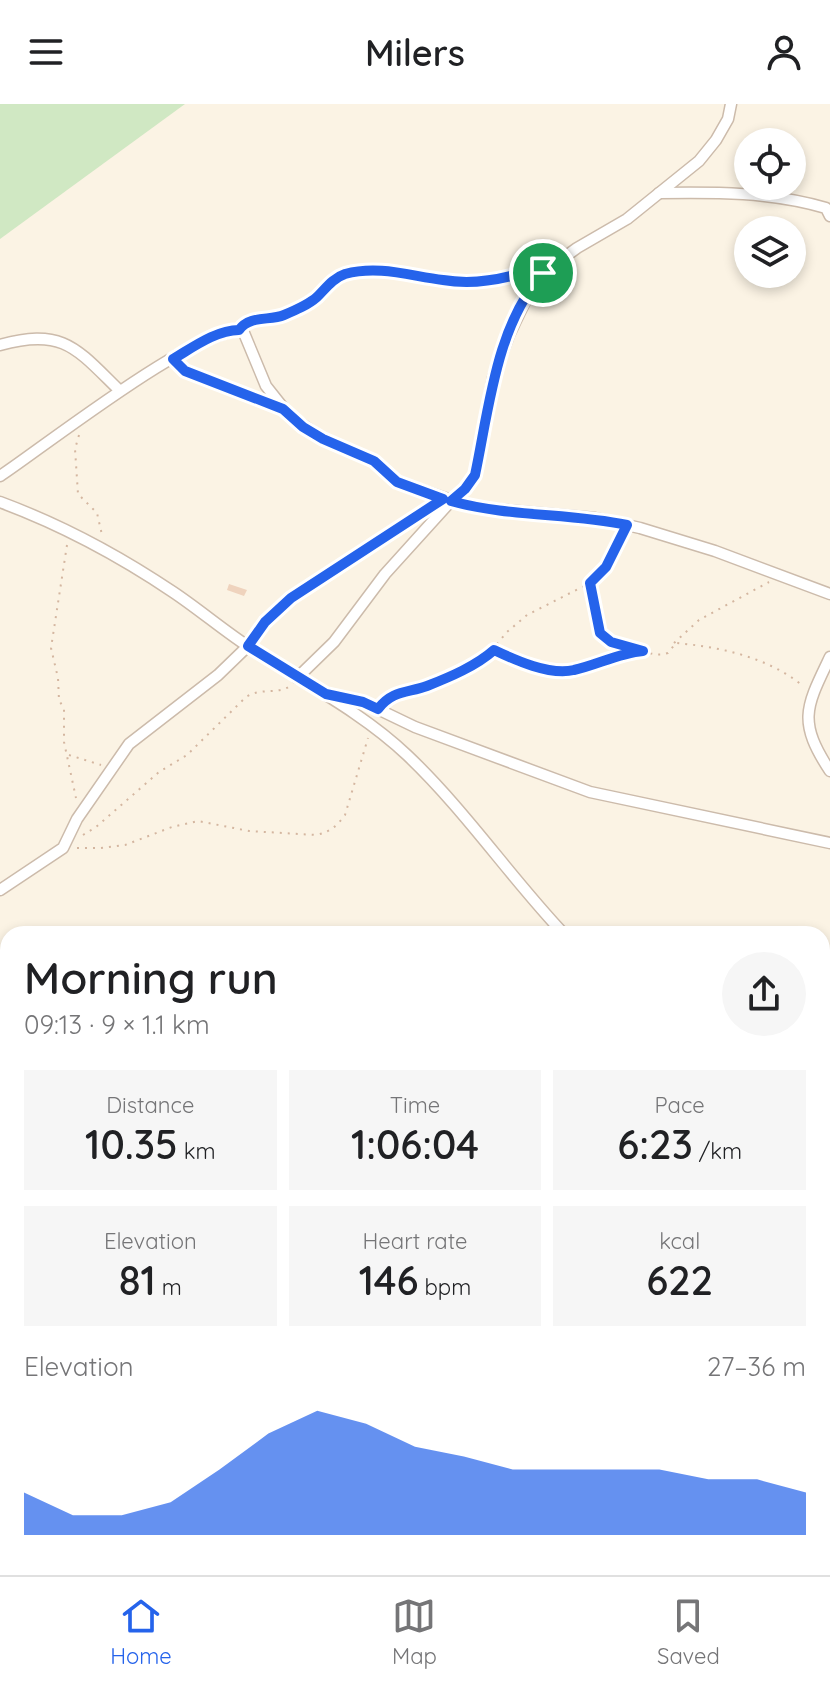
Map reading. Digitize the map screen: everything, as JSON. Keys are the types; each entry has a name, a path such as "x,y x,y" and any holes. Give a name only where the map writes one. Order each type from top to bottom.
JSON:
{"street":[{"path":"0,890 63,848 77,819 129,744 193,696 248,646 265,622 291,598 465,489 475,475 493,378 526,297 543,273 577,248 627,219 699,161 728,119 731,104"},
{"path":"658,193 721,192 782,197 829,211"},
{"path":"0,476 119,390 206,341 239,330 244,333 266,386 283,409 323,439 374,461 397,482 472,507 595,518 627,525 715,551 830,594"},
{"path":"0,345 32,339 65,342 81,353 119,390"},
{"path":"297,678 334,642 385,574 447,500"},
{"path":"0,502 68,530 102,548 175,593 248,646 372,726 410,758 442,791 556,926"},
{"path":"830,657 807,710 807,721 816,749 830,771"},
{"path":"326,694 363,702 415,727 590,792 830,843"}],"path":[{"path":"239,330 249,321 279,317 306,305 336,278 348,273 400,271 459,282 508,277 534,269 543,273"},
{"path":"173,359 185,371 283,409"},
{"path":"83,418 75,449 77,487 81,499 97,513 100,520 102,548"},
{"path":"378,709 392,695 452,676 494,650 507,632 527,615 590,583 606,567 627,525"},
{"path":"68,530 66,563 51,648 59,700 64,709 64,742 76,790 77,819"},
{"path":"590,583 600,633 611,642 663,655 699,620 755,592 778,575"},
{"path":"673,644 721,650 768,664 799,682 812,694"},
{"path":"494,650 526,665 571,671 625,653 643,651"},
{"path":"70,837 96,827 159,772 187,755 246,697 266,689 285,690 297,678"},
{"path":"63,848 125,845 172,827 198,821 249,831 316,835 326,832 338,825 345,815 372,726"},
{"path":"68,755 88,763 114,766"}],"green space":[{"path":"0,104 185,104 0,239"}],"building":[{"path":"229,584 247,590 244,596 227,590"}],"route":[{"path":"534,269 543,273 526,297 493,378 475,475 451,501 472,507 595,518 627,525 606,567 590,583 600,633 611,642 643,651 625,653 577,670 564,671 526,665 494,650 452,676 392,695 378,709 363,702 326,694 248,646 265,622 291,598 443,499 397,482 374,461 323,439 283,409 185,371 173,359 206,341 239,330 249,321 279,317 306,305 336,278 348,273 400,271 472,282 519,275 534,269"}]}
